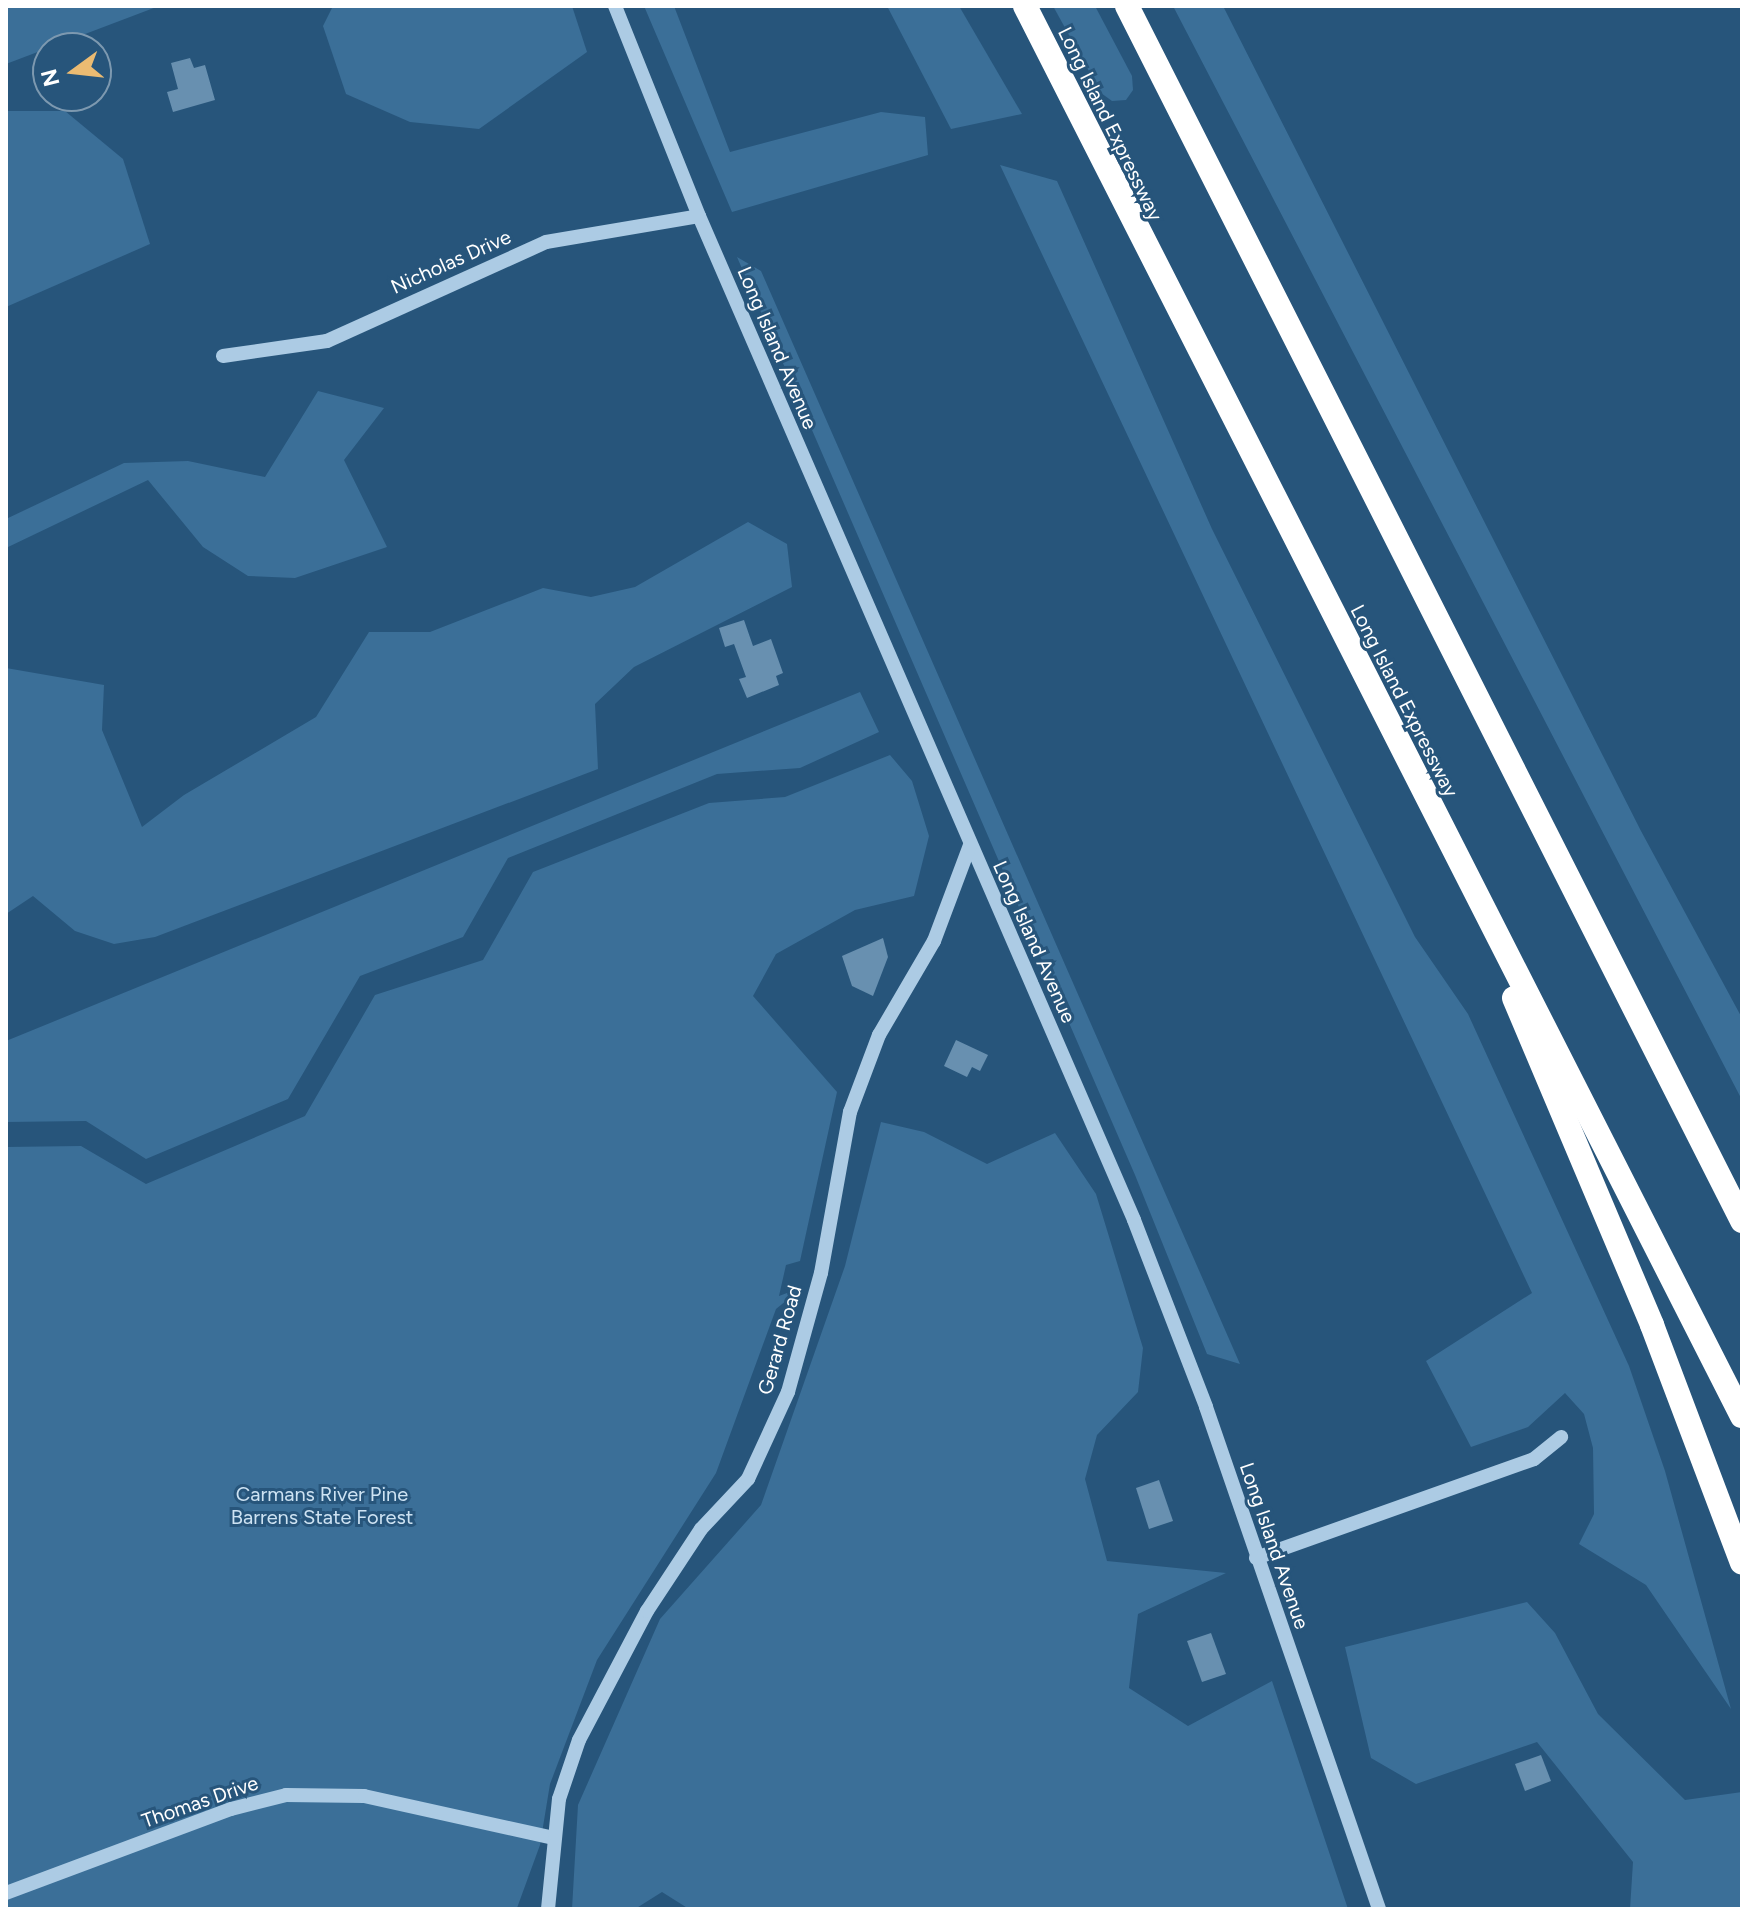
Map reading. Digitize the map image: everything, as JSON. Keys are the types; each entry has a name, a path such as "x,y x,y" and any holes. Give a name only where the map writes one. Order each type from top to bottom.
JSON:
{"highway":[{"name":"Long Island Expressway","path":"1025,6 1742,1416"},
{"path":"1127,6 1742,1221"},
{"path":"1134,6 1170,92"},
{"path":"1476,893 1535,1054 1658,1339 1742,1563"},
{"path":"1695,1128 1742,1197"}],"street":[{"name":"Long Island Avenue","path":"615,6 699,216 1134,1220 1379,1909"},
{"name":"Nicholas Drive","path":"223,356 327,341 546,242 699,216"},
{"name":"Gerard Road","path":"548,1909 559,1799 579,1740 607,1683 701,1529 748,1479 788,1392 821,1273 850,1112 879,1035 934,941 970,845"},
{"path":"1256,1558 1534,1459 1561,1437"},
{"name":"Thomas Drive","path":"6,1893 231,1809 286,1795 364,1796 554,1838"}],"green space":[{"path":"6,6 159,6 90,32 32,32 32,54 6,64"},
{"path":"333,6 572,6 587,52 479,129 410,122 346,94 323,26"},
{"path":"644,6 674,6 730,152 881,112 925,117 928,155 732,212"},
{"path":"887,6 959,6 1022,114 951,129"},
{"path":"1053,6 1095,6 1132,76 1133,90 1126,100 1112,101 1101,93"},
{"path":"1173,6 1223,6 1641,831 1742,1018 1742,1100"},
{"path":"6,111 66,112 123,159 150,244 6,307"},
{"path":"1000,165 1057,181 1212,529 1415,937 1468,1014 1629,1366 1665,1471 1731,1709 1646,1585 1579,1544 1594,1514 1593,1448 1584,1414 1565,1393 1528,1427 1471,1447 1426,1361 1532,1293"},
{"path":"737,257 761,271 1240,1364 1207,1354 1135,1175"},
{"path":"318,391 384,408 344,460 387,547 295,578 248,576 203,547 148,480 6,548 6,519 124,463 188,461 265,477"},
{"path":"748,522 787,544 792,587 634,667 595,704 598,769 155,937 114,944 75,931 33,896 6,914 6,668 104,685 102,730 142,827 184,795 316,717 369,632 430,632 543,588 591,597 635,587"},
{"path":"860,692 879,732 800,768 717,774 508,858 463,937 360,976 288,1099 146,1159 86,1121 6,1122 6,1041"},
{"name":"Carmans River Pine Barrens State Forest","path":"890,755 912,781 929,836 914,896 855,910 776,954 753,996 837,1092 800,1261 786,1265 779,1296 803,1287 776,1309 716,1473 597,1660 550,1784 540,1845 517,1908 6,1909 6,1147 81,1146 146,1184 305,1116 375,995 483,960 533,872 709,803 785,797"},
{"path":"881,1122 924,1132 987,1164 1055,1133 1096,1194 1143,1348 1138,1392 1097,1435 1085,1479 1107,1561 1226,1573 1138,1614 1129,1688 1188,1726 1272,1681 1348,1909 689,1909 662,1892 635,1909 572,1909 578,1805 660,1619 761,1505 845,1266"},
{"path":"1527,1602 1555,1633 1598,1714 1685,1800 1742,1792 1742,1909 1630,1909 1633,1862 1537,1742 1416,1784 1371,1758 1345,1647"}],"building":[{"path":"190,58 194,68 205,65 215,100 173,112 167,92 178,89 171,63"},
{"path":"744,620 753,646 771,639 783,673 776,676 779,685 747,698 739,679 746,677 734,644 725,647 719,628"},
{"path":"883,938 888,957 873,996 852,986 842,956"},
{"path":"956,1040 988,1055 980,1071 972,1067 967,1077 944,1066"},
{"path":"1159,1480 1173,1521 1149,1529 1136,1488"},
{"path":"1211,1633 1226,1674 1202,1682 1187,1641"},
{"path":"1541,1755 1551,1781 1525,1791 1515,1764"}]}
